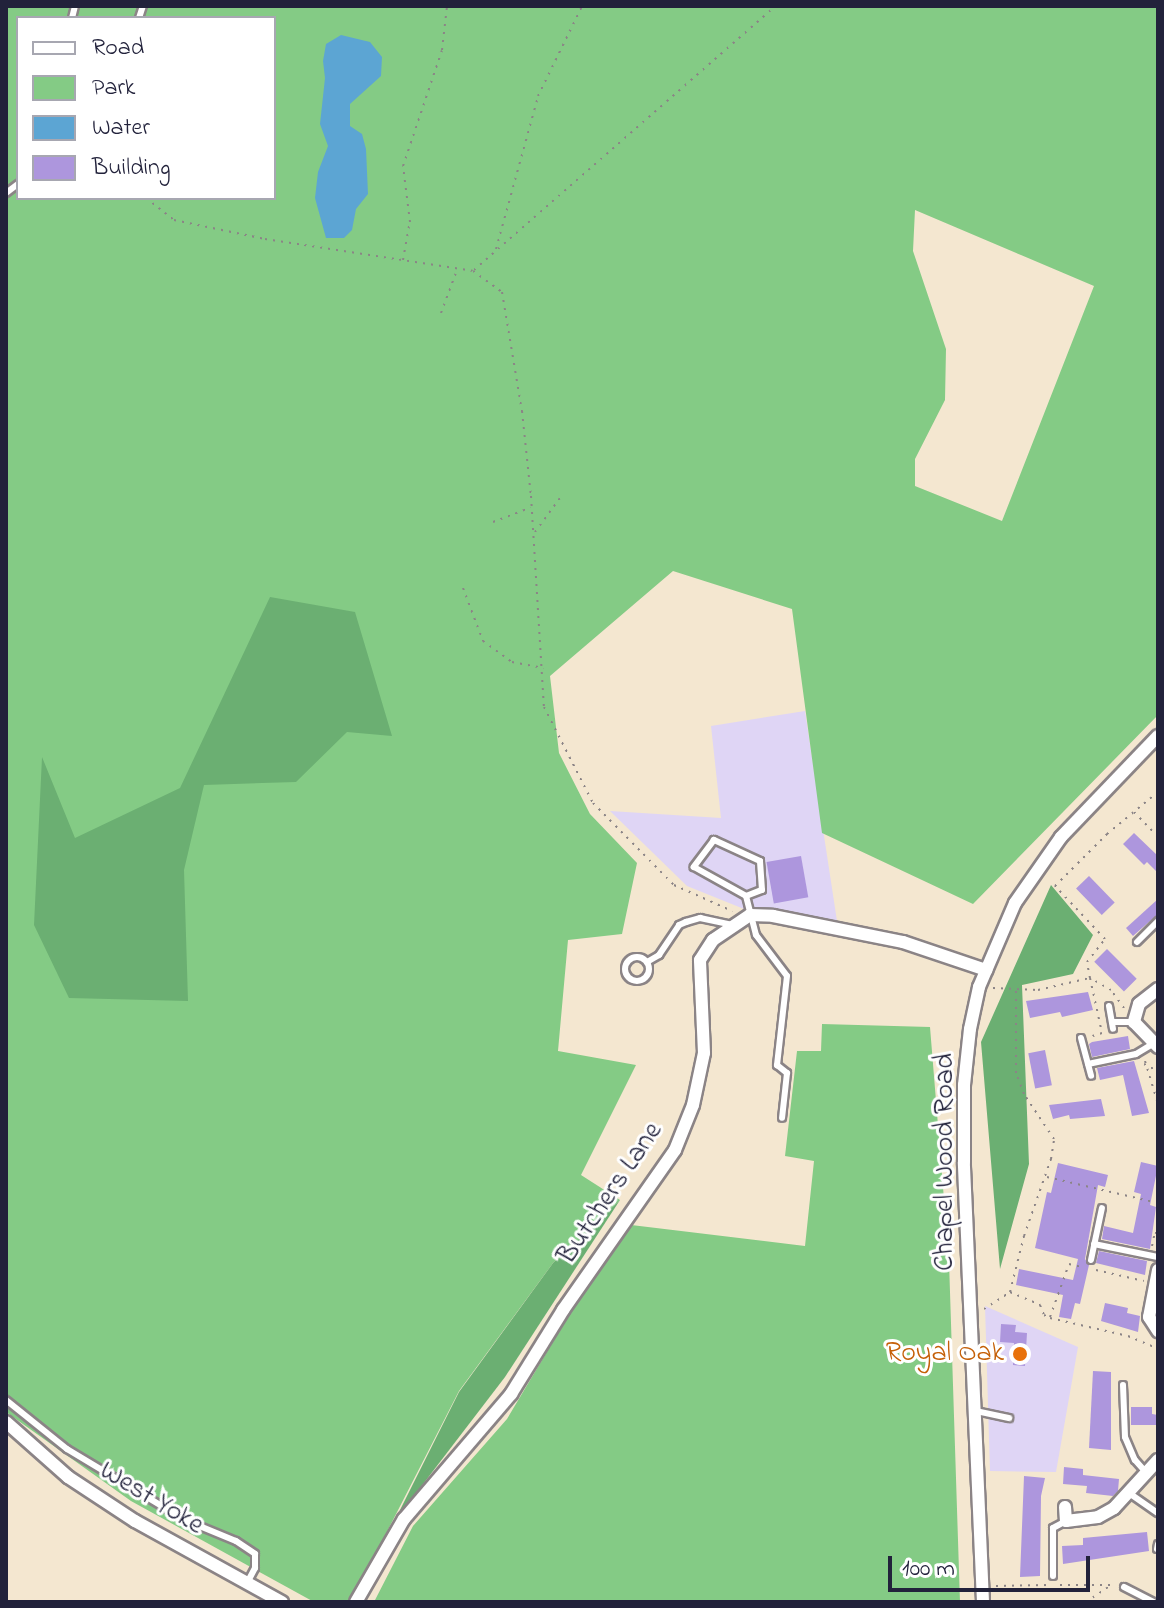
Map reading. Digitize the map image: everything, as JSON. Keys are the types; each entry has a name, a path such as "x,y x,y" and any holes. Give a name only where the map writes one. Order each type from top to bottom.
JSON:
{"street":[{"name":"Chapel Wood Road","path":"983,1602 964,1085 979,987 1015,903 1061,837 1158,736"},
{"path":"742,919 832,925 889,938 986,970"},
{"name":"Butchers Lane","path":"356,1602 404,1519 511,1394 563,1310 675,1150 693,1105 704,1053 700,960 713,940 742,919"},
{"path":"1156,1045 1134,1022 1139,1004 1157,992"},
{"path":"1157,1277 1149,1317 1158,1331"},
{"name":"West Yoke","path":"6,1422 80,1484 135,1521 282,1602"},
{"path":"1066,1514 1098,1517 1129,1493 1145,1471 1158,1460"}],"lane":[{"path":"714,840 760,861 762,890 746,896 694,867 714,840"},
{"path":"746,896 742,919 781,963 787,976 777,1065 787,1073 782,1118"},
{"path":"647,962 659,955 679,925 700,918 742,919"},
{"path":"1137,942 1158,921"},
{"path":"1151,927 1158,935"},
{"path":"641,957 647,962 648,974 643,980 634,981 627,977 624,969 629,959 641,957"},
{"path":"1109,1006 1113,1026 1134,1022"},
{"path":"1081,1038 1091,1076"},
{"path":"1088,1064 1136,1054 1156,1045"},
{"path":"1091,1260 1102,1208"},
{"path":"1094,1244 1154,1257"},
{"path":"1123,1385 1125,1437 1135,1460 1145,1471"},
{"path":"6,1400 67,1449 185,1520 236,1541 255,1554 255,1568 247,1584"},
{"path":"976,1411 1009,1418"},
{"path":"1129,1493 1158,1513"},
{"path":"1053,1576 1053,1528 1066,1514"},
{"path":"1124,1587 1153,1602"}],"path":[{"path":"403,260 410,222 403,166 442,50 447,6"},
{"path":"496,251 538,96 582,6"},
{"path":"473,271 534,221 776,6"},
{"path":"149,200 174,220 265,239 473,271 502,292 522,411 532,508 544,707 593,803 674,885 742,919"},
{"path":"441,313 458,269"},
{"path":"534,536 540,522 560,498"},
{"path":"493,522 532,508"},
{"path":"463,588 483,641 512,662 543,668"},
{"path":"1081,1038 1102,1033 1087,962 1105,939 1055,886 1158,792"},
{"path":"1134,811 1158,837"},
{"path":"979,987 1016,991 1090,978"},
{"path":"972,1315 1010,1292 1024,1236 1046,1176 1054,1139 1024,1094 1016,1073 1016,991"},
{"path":"1143,1063 1156,1045"},
{"path":"1143,1063 1158,1071"},
{"path":"1143,1063 1158,1104"},
{"path":"1046,1176 1158,1203"},
{"path":"1154,1257 1158,1226"},
{"path":"1050,1318 1069,1264 1157,1277"},
{"path":"1010,1292 1040,1305 1044,1315 1050,1318 1128,1336 1158,1349"},
{"path":"1086,1602 1112,1584"}],"shaded area":[{"path":"805,711 837,921 744,909 687,886 610,811 721,818 711,726"},
{"path":"985,1306 1078,1347 1056,1472 990,1471"}],"green space":[{"path":"6,6 1158,6 1158,715 973,904 822,833 792,609 673,571 550,676 559,753 590,814 637,863 622,934 568,940 558,1051 636,1065 581,1175 620,1200 553,1263 459,1391 351,1602 314,1602 131,1501 6,1412","holes":["915,210 1094,286 1002,521 915,486 915,459 945,400 946,349 913,251"]},
{"path":"270,597 355,612 392,736 347,732 296,782 204,785 184,870 188,1001 69,998 34,925 42,757 75,838 180,788"},
{"path":"1051,885 1093,935 1073,974 1022,985 1029,1164 1000,1269 981,1042"},
{"path":"822,1024 930,1027 949,1261 960,1602 374,1602 413,1526 507,1419 623,1224 805,1246 814,1161 785,1156 797,1051 821,1051"},
{"path":"620,1200 505,1377 394,1522 459,1392 553,1263"}],"water":[{"path":"341,35 370,42 382,57 381,76 350,104 350,126 362,134 366,149 368,194 356,209 352,230 344,238 326,238 315,198 318,172 328,146 320,124 325,78 323,61 326,44"}],"building":[{"path":"1134,833 1158,856 1158,873 1147,862 1144,865 1123,844"},
{"path":"801,856 808,897 774,903 767,862"},
{"path":"1089,876 1115,903 1102,915 1076,889"},
{"path":"1158,899 1158,914 1133,936 1126,928"},
{"path":"1107,949 1137,979 1124,991 1094,962"},
{"path":"1088,992 1093,1010 1062,1017 1060,1012 1030,1018 1026,1001"},
{"path":"1128,1036 1130,1049 1092,1057 1089,1044 1092,1042"},
{"path":"1045,1050 1052,1085 1035,1089 1028,1053"},
{"path":"1134,1061 1149,1113 1132,1116 1123,1075 1100,1080 1097,1068"},
{"path":"1101,1099 1105,1116 1070,1119 1069,1115 1053,1119 1049,1105"},
{"path":"1141,1162 1158,1166 1150,1205 1156,1207 1150,1249 1102,1239 1104,1226 1133,1233 1141,1194 1134,1192"},
{"path":"1058,1163 1108,1175 1105,1187 1098,1185 1085,1259 1089,1265 1080,1304 1075,1303 1071,1319 1059,1317 1063,1295 1016,1285 1019,1269 1073,1280 1078,1259 1035,1248 1047,1192 1051,1193"},
{"path":"1099,1251 1147,1261 1145,1275 1096,1263"},
{"path":"1105,1303 1128,1308 1127,1313 1140,1316 1138,1332 1101,1321"},
{"name":"Royal Oak","path":"1001,1324 1016,1325 1015,1332 1027,1333 1025,1366 1013,1365 1014,1343 1000,1342"},
{"path":"1093,1371 1111,1372 1111,1450 1089,1448"},
{"path":"1131,1407 1152,1407 1152,1414 1158,1415 1158,1425 1131,1425"},
{"path":"1064,1467 1083,1469 1083,1475 1119,1479 1118,1491 1113,1496 1086,1493 1087,1486 1063,1484"},
{"path":"1024,1476 1045,1478 1041,1496 1040,1576 1020,1577"},
{"path":"1147,1532 1149,1551 1063,1564 1062,1546 1083,1545 1083,1538"}],"place":[{"name":"Royal Oak","path":"1020,1354"}]}
